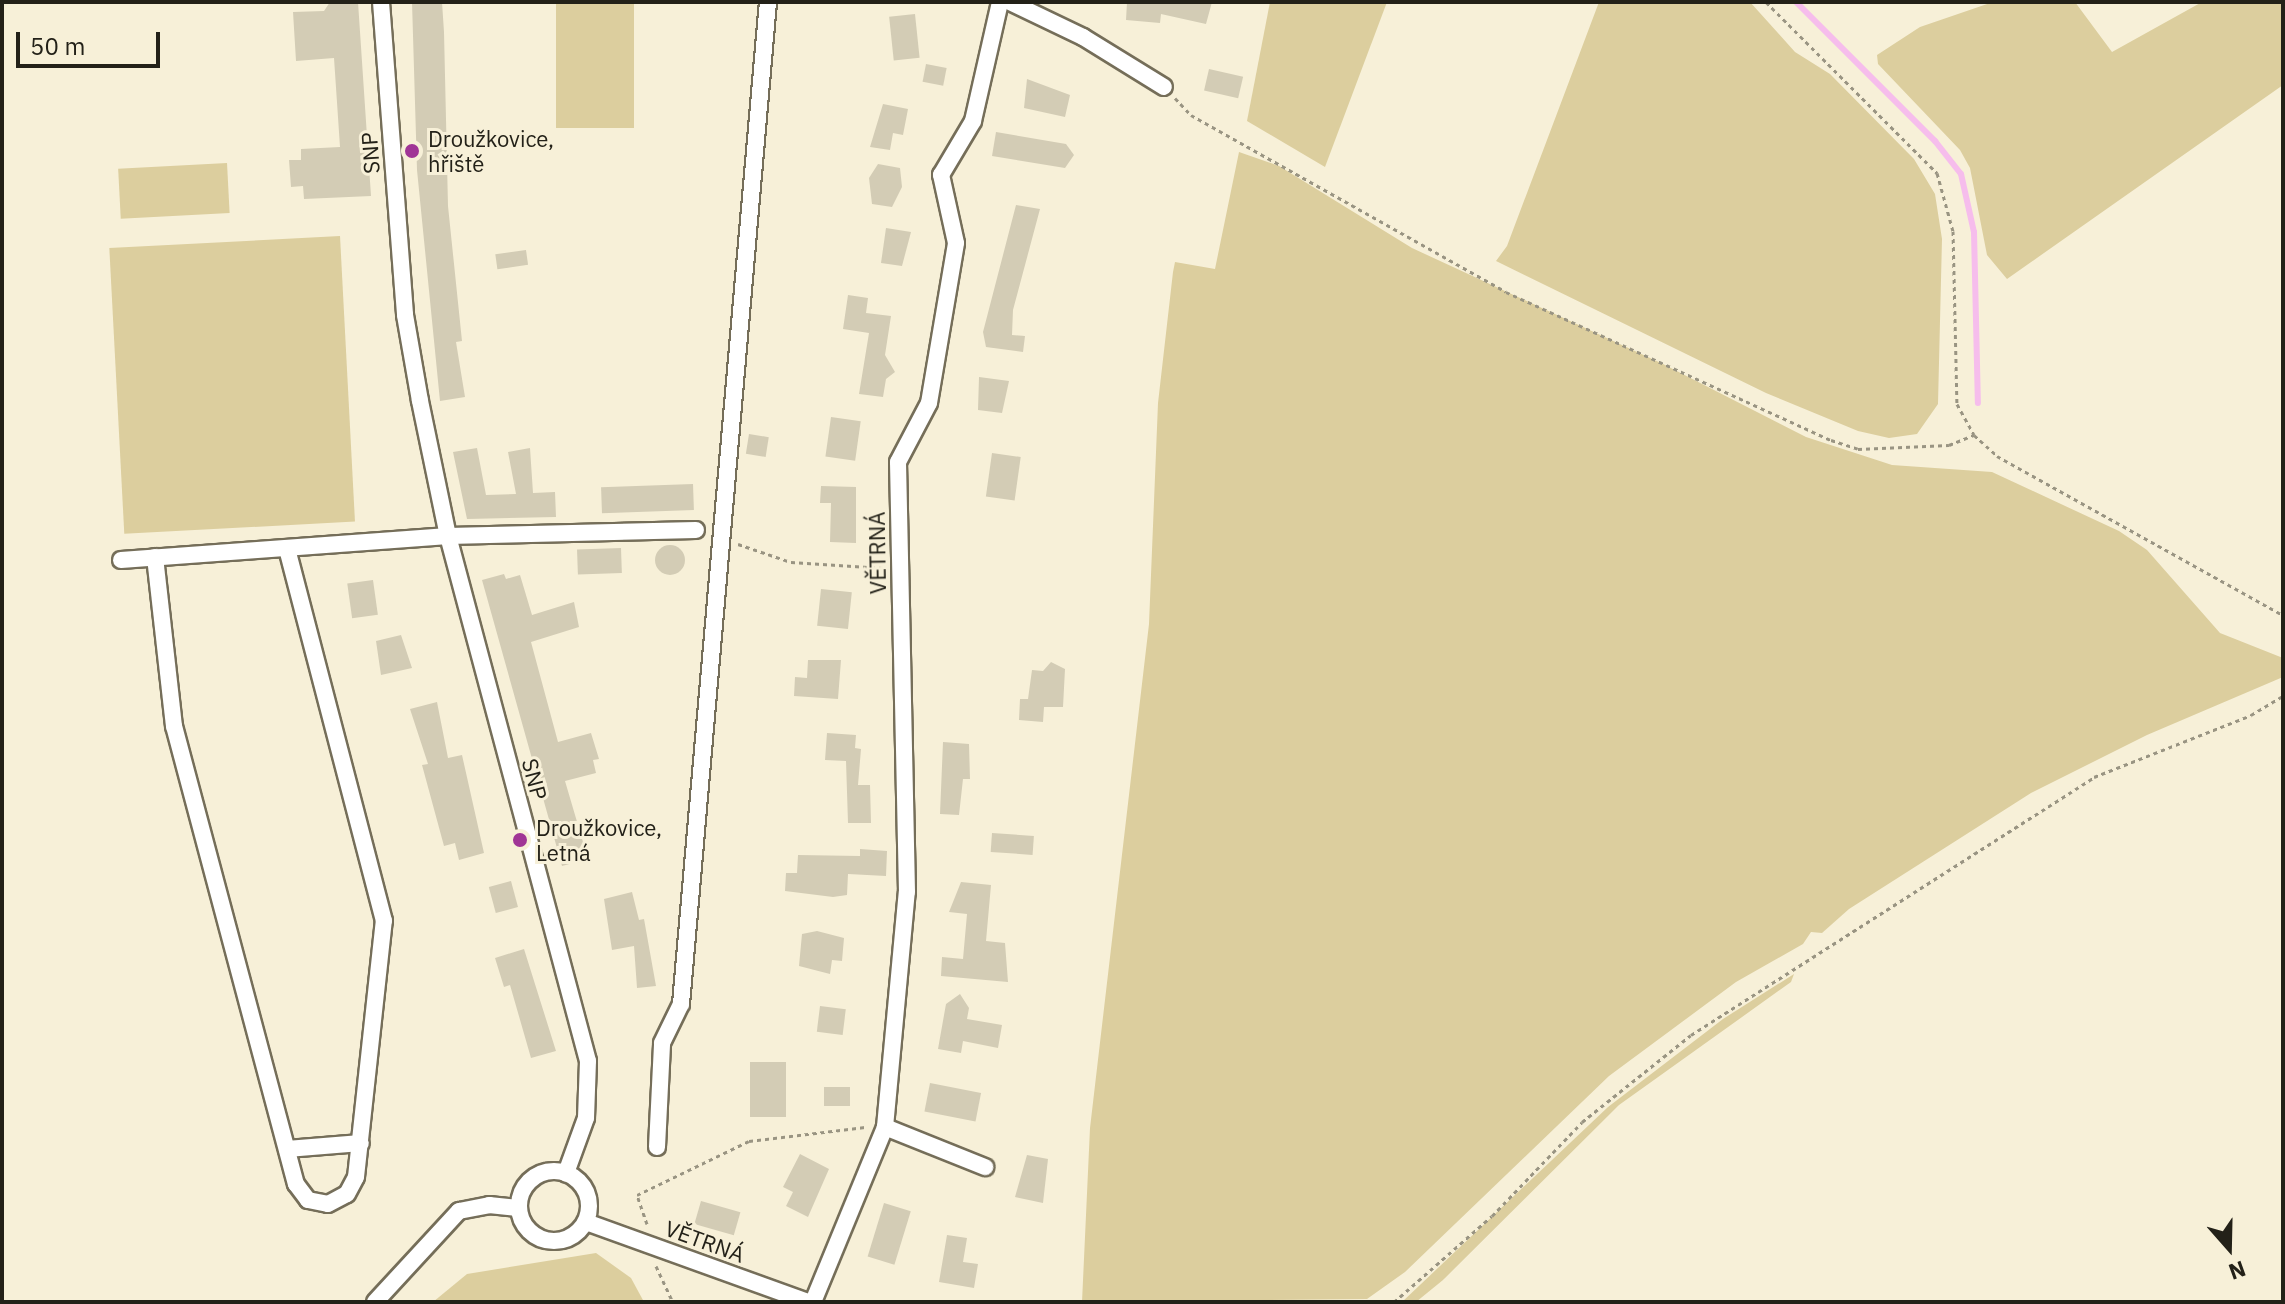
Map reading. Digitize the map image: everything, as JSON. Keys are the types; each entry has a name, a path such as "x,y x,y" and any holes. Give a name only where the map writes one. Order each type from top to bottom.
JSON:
{"street":[{"name":"SNP","path":"381,2 405,315 448,536 588,1061 586,1118 566,1173"},
{"path":"657,1147 662,1043 681,1004 718,538 768,2"},
{"name":"VĚTRNÁ","path":"586,1222 810,1302 885,1127 907,892 898,462 929,403 956,243 941,175 973,121 1000,2"},
{"path":"1010,2 1083,37 1164,87"},
{"path":"121,560 448,536 696,530"},
{"path":"155,557 174,726 287,1149 301,1192 328,1204 352,1187 361,1143 384,921 287,548"},
{"path":"885,1127 985,1167"},
{"path":"287,1149 361,1143"},
{"path":"566,1173 587,1192 586,1222 575,1235 549,1241 532,1234 518,1208 527,1183 538,1174 566,1173"},
{"path":"375,1302 459,1211 489,1205 518,1208"}],"path":[{"path":"1766,2 1937,173 1953,231 1957,404 1974,435 1997,456 2283,615"},
{"path":"1164,87 1191,115 1403,237 1506,292 1831,440 1858,449 1949,445 1974,435"},
{"path":"718,538 791,562 900,569"},
{"path":"1394,1302 1492,1216 1582,1122 1691,1035 2094,777 2251,715 2283,696"},
{"path":"673,1302 656,1268 655,1246 637,1195 749,1141 885,1127"}],"shaded area":[{"path":"556,2 634,2 634,128 556,128"},
{"path":"1270,2 1387,2 1325,167 1247,121"},
{"path":"1599,2 1750,2 1795,52 1830,74 1914,159 1935,194 1942,239 1938,404 1917,434 1889,438 1858,431 1766,393 1496,261 1507,246"},
{"path":"1993,2 2075,2 2112,52 2202,2 2283,2 2283,85 2007,279 1987,255 1970,168 1960,150 1878,64 1877,55 1920,27"},
{"path":"1239,152 1279,166 1412,248 1663,364 1806,437 1892,465 1992,472 2119,531 2147,550 2220,633 2283,658 2283,677 2147,735 2031,793 1849,909 1822,933 1811,932 1803,944 1736,982 1609,1076 1405,1272 1367,1299 1082,1302 1090,1128 1149,624 1158,403 1173,272 1175,262 1215,269"},
{"path":"227,163 230,213 121,219 118,169"},
{"path":"340,236 355,522 124,534 109,248"},
{"path":"1794,974 1791,982 1619,1105 1443,1280 1416,1302 1402,1302 1608,1107 1723,1019"},
{"path":"596,1253 631,1278 644,1302 433,1302 467,1274"}],"building":[{"path":"330,2 358,2 371,196 304,199 303,186 291,187 289,160 301,160 301,149 340,147 334,58 296,61 293,12 324,11"},
{"path":"412,2 442,2 448,206 462,341 456,342 465,397 440,401 417,170"},
{"path":"1127,2 1212,2 1206,24 1161,14 1160,23 1126,20"},
{"path":"915,14 920,58 894,60 889,17"},
{"path":"926,64 947,68 943,86 923,82"},
{"path":"1209,69 1243,77 1238,98 1204,90"},
{"path":"1027,79 1070,95 1065,117 1024,108"},
{"path":"883,104 908,109 903,135 893,133 890,150 870,147"},
{"path":"996,132 1066,144 1074,155 1065,168 992,156"},
{"path":"878,164 900,168 902,187 892,207 872,204 869,178"},
{"path":"1016,205 1040,209 1013,310 1012,335 1025,336 1023,352 986,347 983,332"},
{"path":"886,228 911,232 902,266 881,263"},
{"path":"526,250 528,265 497,269 495,254"},
{"path":"848,295 868,298 866,313 891,316 885,355 895,372 886,379 883,397 859,394 869,333 843,329"},
{"path":"979,377 1009,381 1002,413 978,410"},
{"path":"831,417 861,421 855,461 825,457"},
{"path":"749,434 769,437 766,457 746,454"},
{"path":"477,448 486,495 516,494 508,452 530,448 533,493 555,492 556,517 467,519 453,452"},
{"path":"992,453 1021,457 1015,501 986,497"},
{"path":"693,484 694,510 602,513 601,487"},
{"path":"821,486 856,487 856,543 830,542 831,503 820,503"},
{"path":"670,545 681,549 685,560 681,571 670,575 659,571 655,560 659,549"},
{"path":"621,548 622,573 578,575 577,550"},
{"path":"504,574 506,579 520,575 532,615 574,602 579,627 531,642 558,742 591,733 599,759 593,760 596,773 565,781 588,859 562,866 482,580"},
{"path":"373,580 378,615 352,618 347,584"},
{"path":"821,589 852,592 848,629 817,626"},
{"path":"401,635 412,668 381,675 376,641"},
{"path":"808,660 841,660 838,699 794,696 795,677 807,678"},
{"path":"1051,662 1065,669 1063,707 1044,707 1043,722 1019,720 1020,699 1028,699 1032,670 1043,671"},
{"path":"437,702 448,758 462,755 484,853 459,860 455,843 444,846 422,765 428,764 410,709"},
{"path":"827,733 856,735 855,748 861,749 858,785 870,785 871,823 848,823 846,761 825,760"},
{"path":"943,742 969,744 970,779 963,779 959,815 940,814"},
{"path":"992,833 1034,836 1033,855 991,852"},
{"path":"860,849 887,851 886,876 848,874 847,895 833,897 785,891 786,873 797,873 798,855 860,856"},
{"path":"511,881 518,907 496,913 489,887"},
{"path":"961,882 991,885 986,941 1005,943 1008,982 941,976 942,957 963,959 967,914 949,912"},
{"path":"632,892 639,920 644,919 656,986 637,988 634,946 612,950 604,899"},
{"path":"817,931 844,938 842,961 832,960 830,974 799,966 802,934"},
{"path":"524,949 556,1051 531,1058 510,985 504,987 495,958"},
{"path":"960,994 969,1008 967,1019 1002,1025 998,1048 963,1041 961,1053 938,1049 946,1004"},
{"path":"820,1006 846,1009 843,1035 817,1032"},
{"path":"750,1062 786,1062 786,1117 750,1117"},
{"path":"930,1083 981,1093 976,1121 924,1111"},
{"path":"824,1087 850,1087 850,1106 824,1106"},
{"path":"800,1154 829,1169 808,1217 786,1206 793,1192 783,1187"},
{"path":"1027,1155 1048,1159 1043,1203 1015,1197"},
{"path":"701,1201 740,1212 734,1235 694,1224"},
{"path":"884,1203 911,1211 894,1265 868,1257"},
{"path":"947,1235 967,1238 963,1262 978,1264 974,1288 939,1282"}],"waterway":[{"path":"1796,2 1935,141 1961,174 1974,232 1978,403"}],"place":[{"name":"Droužkovice, hřiště","path":"412,151"},
{"name":"Droužkovice, Letná","path":"520,840"}]}
